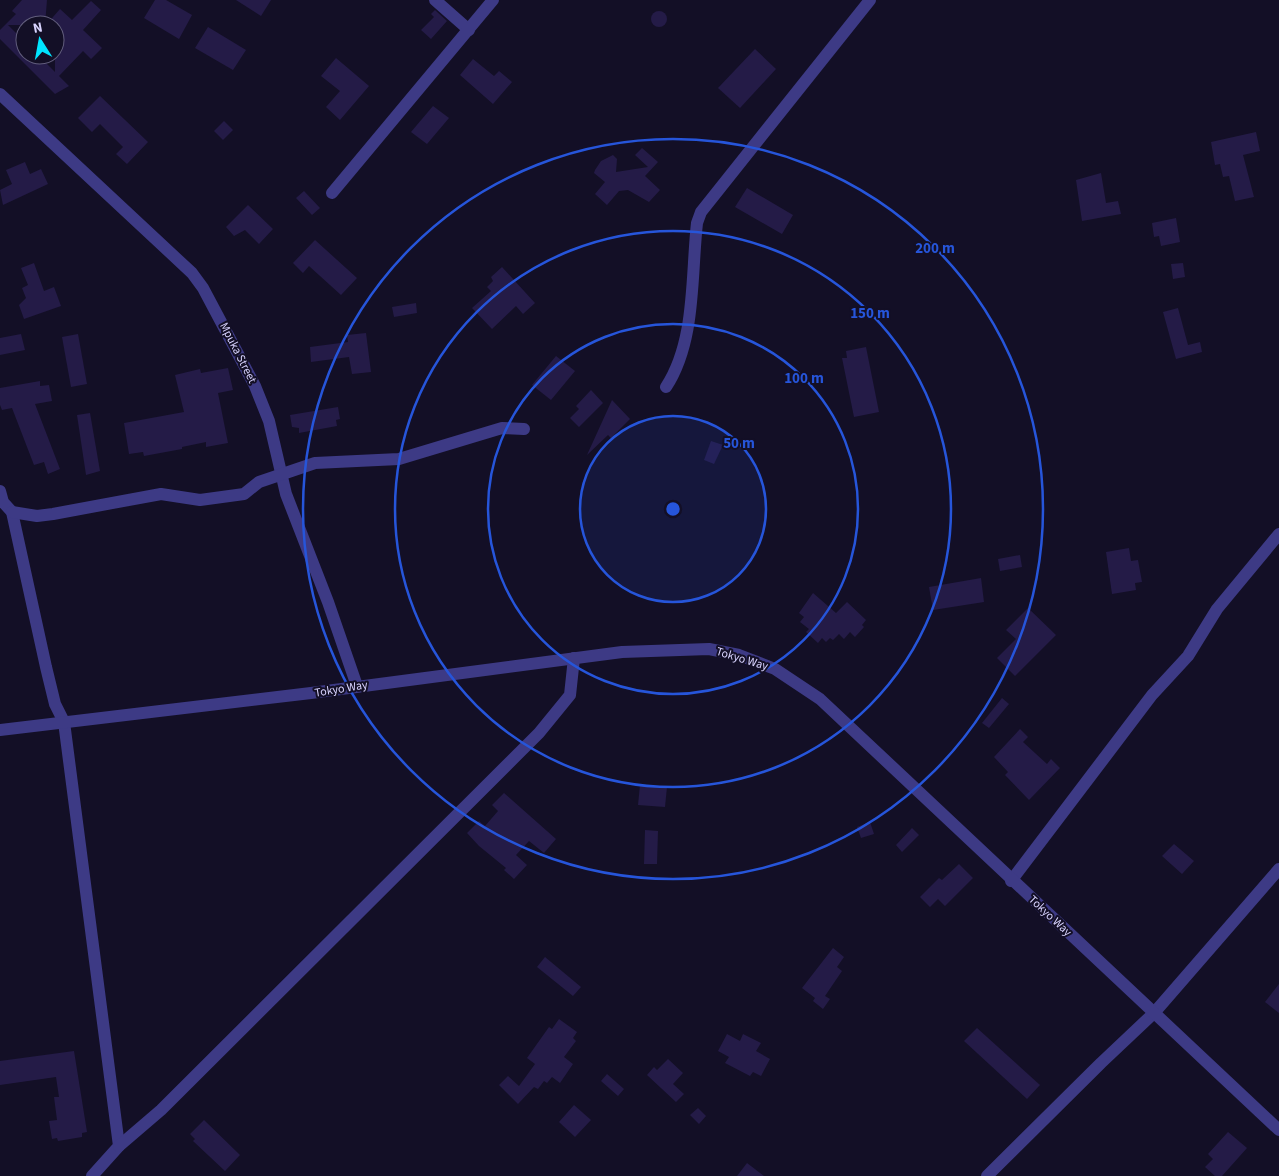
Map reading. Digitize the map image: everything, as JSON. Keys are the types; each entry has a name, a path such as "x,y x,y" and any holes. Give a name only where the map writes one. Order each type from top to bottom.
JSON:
{"street":[{"path":"435,0 469,30"},
{"path":"332,193 493,0"},
{"path":"666,387 675,373 688,332 697,223 701,212 870,0"},
{"name":"Mpuka Street","path":"0,94 192,273 203,288 255,386 269,421 281,476 357,686"},
{"path":"4,502 36,516 161,494 200,500 244,494 260,482 327,461 370,462 399,459 502,428 524,429"},
{"path":"4,502 55,704 64,722 119,1146"},
{"path":"1011,880 1152,695 1188,656 1217,610 1279,534"},
{"name":"Tokyo Way","path":"0,730 622,652 709,649 739,655 775,669 820,699 1279,1130"},
{"path":"92,1176 119,1146 161,1110 539,733 570,695 574,658"},
{"path":"987,1176 1101,1062 1154,1013 1279,869"}],"building":[{"path":"22,0 47,0 46,15 15,15 12,11"},
{"path":"155,0 166,0 192,15 179,39 144,18"},
{"path":"236,0 271,0 261,16"},
{"path":"91,1 101,10 83,30 102,48 91,59 83,51 59,76 69,86 55,94 26,65 48,65 55,72 55,65 65,65 65,15 55,15 60,9 72,20"},
{"path":"435,10 447,21 431,39 421,30 434,17 431,14"},
{"path":"659,11 667,19 659,27 651,19"},
{"path":"15,15 15,25 8,25 15,32 15,54 0,39 0,30"},
{"path":"208,27 246,50 233,70 195,48"},
{"path":"755,49 776,69 740,108 718,88"},
{"path":"336,58 369,86 340,120 326,107 340,91 321,76"},
{"path":"473,59 494,76 499,71 512,82 493,104 460,75"},
{"path":"100,96 148,142 127,164 116,154 123,147 100,124 92,132 78,118"},
{"path":"433,106 449,118 427,144 411,132"},
{"path":"224,121 233,130 223,140 214,131"},
{"path":"1256,132 1260,151 1243,155 1254,197 1235,201 1229,176 1223,177 1220,164 1215,165 1211,142"},
{"path":"642,148 658,162 645,176 660,190 649,202 628,190 619,191 607,205 595,194 605,182 594,173 595,170 601,161 613,155 617,159 616,172 648,167 635,155"},
{"path":"25,162 30,174 41,169 48,184 3,205 0,190 12,184 6,170"},
{"path":"1101,173 1106,203 1118,201 1121,214 1082,221 1076,180"},
{"path":"747,188 793,215 782,234 735,207"},
{"path":"304,191 320,208 312,215 296,198"},
{"path":"248,205 273,229 259,244 245,230 234,236 226,227"},
{"path":"1176,218 1180,242 1161,246 1159,236 1154,237 1152,223"},
{"path":"315,240 357,278 341,295 309,266 303,273 293,263"},
{"path":"34,263 44,291 54,287 61,306 24,319 19,305 26,298 22,288 28,285 21,268"},
{"path":"1183,263 1185,277 1173,279 1171,264"},
{"path":"502,267 535,303 523,314 516,306 492,329 472,308 491,291 487,287 493,281 491,277"},
{"path":"416,303 417,313 394,317 392,307"},
{"path":"1178,308 1188,345 1200,342 1202,352 1176,359 1163,312"},
{"path":"366,333 371,372 352,374 349,357 311,362 310,347 348,342 347,335"},
{"path":"21,334 25,350 0,355 0,338"},
{"path":"78,334 87,384 71,387 62,337"},
{"path":"866,347 879,412 854,417 842,358 847,358 846,351"},
{"path":"556,356 575,371 551,400 532,385"},
{"path":"228,368 233,390 218,393 228,443 206,447 206,442 182,447 182,449 144,456 143,452 129,454 124,423 184,412 175,375 200,369 201,373"},
{"path":"40,381 40,386 49,385 52,401 35,404 60,469 48,474 44,462 34,465 12,408 2,410 0,405 0,388"},
{"path":"591,390 603,403 579,427 570,418 579,409 576,406"},
{"path":"612,400 630,419 611,438 608,435 587,455"},
{"path":"338,407 340,419 336,420 337,426 299,433 299,428 292,427 290,415"},
{"path":"90,413 100,471 86,475 77,415"},
{"path":"711,441 723,445 714,464 704,460"},
{"path":"1129,548 1131,561 1138,560 1142,582 1135,583 1136,590 1112,594 1106,552"},
{"path":"1020,555 1022,567 1000,571 998,559"},
{"path":"981,578 984,602 933,610 929,587"},
{"path":"813,593 836,613 847,602 866,620 862,625 864,627 855,637 850,632 844,639 839,634 833,640 830,638 826,642 822,638 818,643 806,632 809,629 800,622 804,617 799,613"},
{"path":"1028,608 1056,635 1015,676 997,658 1016,639 1006,630"},
{"path":"1002,698 1009,704 989,728 982,723"},
{"path":"1020,729 1028,737 1023,742 1047,764 1051,759 1060,768 1029,800 1005,775 1008,772 994,757"},
{"path":"640,785 667,787 665,807 638,805"},
{"path":"504,793 556,839 544,853 529,841 516,855 527,865 514,879 504,870 506,868 479,846 467,833 479,821 485,826 498,811 492,805"},
{"path":"870,822 874,834 861,838 857,827"},
{"path":"912,828 919,835 902,852 896,845"},
{"path":"645,830 658,831 657,864 644,864"},
{"path":"1174,844 1194,861 1182,874 1162,856"},
{"path":"959,864 973,878 945,906 938,899 930,907 920,897 939,878 942,880"},
{"path":"833,948 844,957 837,967 842,971 825,996 830,999 823,1009 813,1001 815,998 802,988"},
{"path":"545,957 581,987 573,996 537,967"},
{"path":"1279,984 1279,1013 1265,1002"},
{"path":"559,1019 577,1032 573,1038 576,1041 564,1057 573,1064 560,1083 552,1077 547,1083 544,1081 538,1089 534,1087 518,1104 499,1085 508,1076 519,1086 535,1064 527,1058 549,1027 552,1029"},
{"path":"977,1028 1040,1085 1027,1099 964,1041"},
{"path":"727,1034 740,1041 743,1034 761,1043 756,1051 770,1059 761,1076 753,1072 750,1076 725,1063 729,1057 718,1051"},
{"path":"74,1051 87,1132 82,1133 82,1137 58,1141 57,1138 52,1139 49,1121 57,1120 54,1097 59,1097 56,1077 0,1085 0,1061"},
{"path":"668,1059 683,1073 673,1084 684,1094 676,1102 647,1075 654,1067 657,1070"},
{"path":"607,1074 624,1089 618,1096 601,1081"},
{"path":"574,1105 591,1120 575,1137 559,1122"},
{"path":"698,1108 706,1116 699,1124 690,1115"},
{"path":"204,1120 240,1155 225,1171 193,1141 195,1139 190,1134"},
{"path":"1228,1132 1247,1148 1222,1176 1215,1176 1205,1167 1213,1159 1208,1154"},
{"path":"747,1163 764,1176 737,1176"}]}
